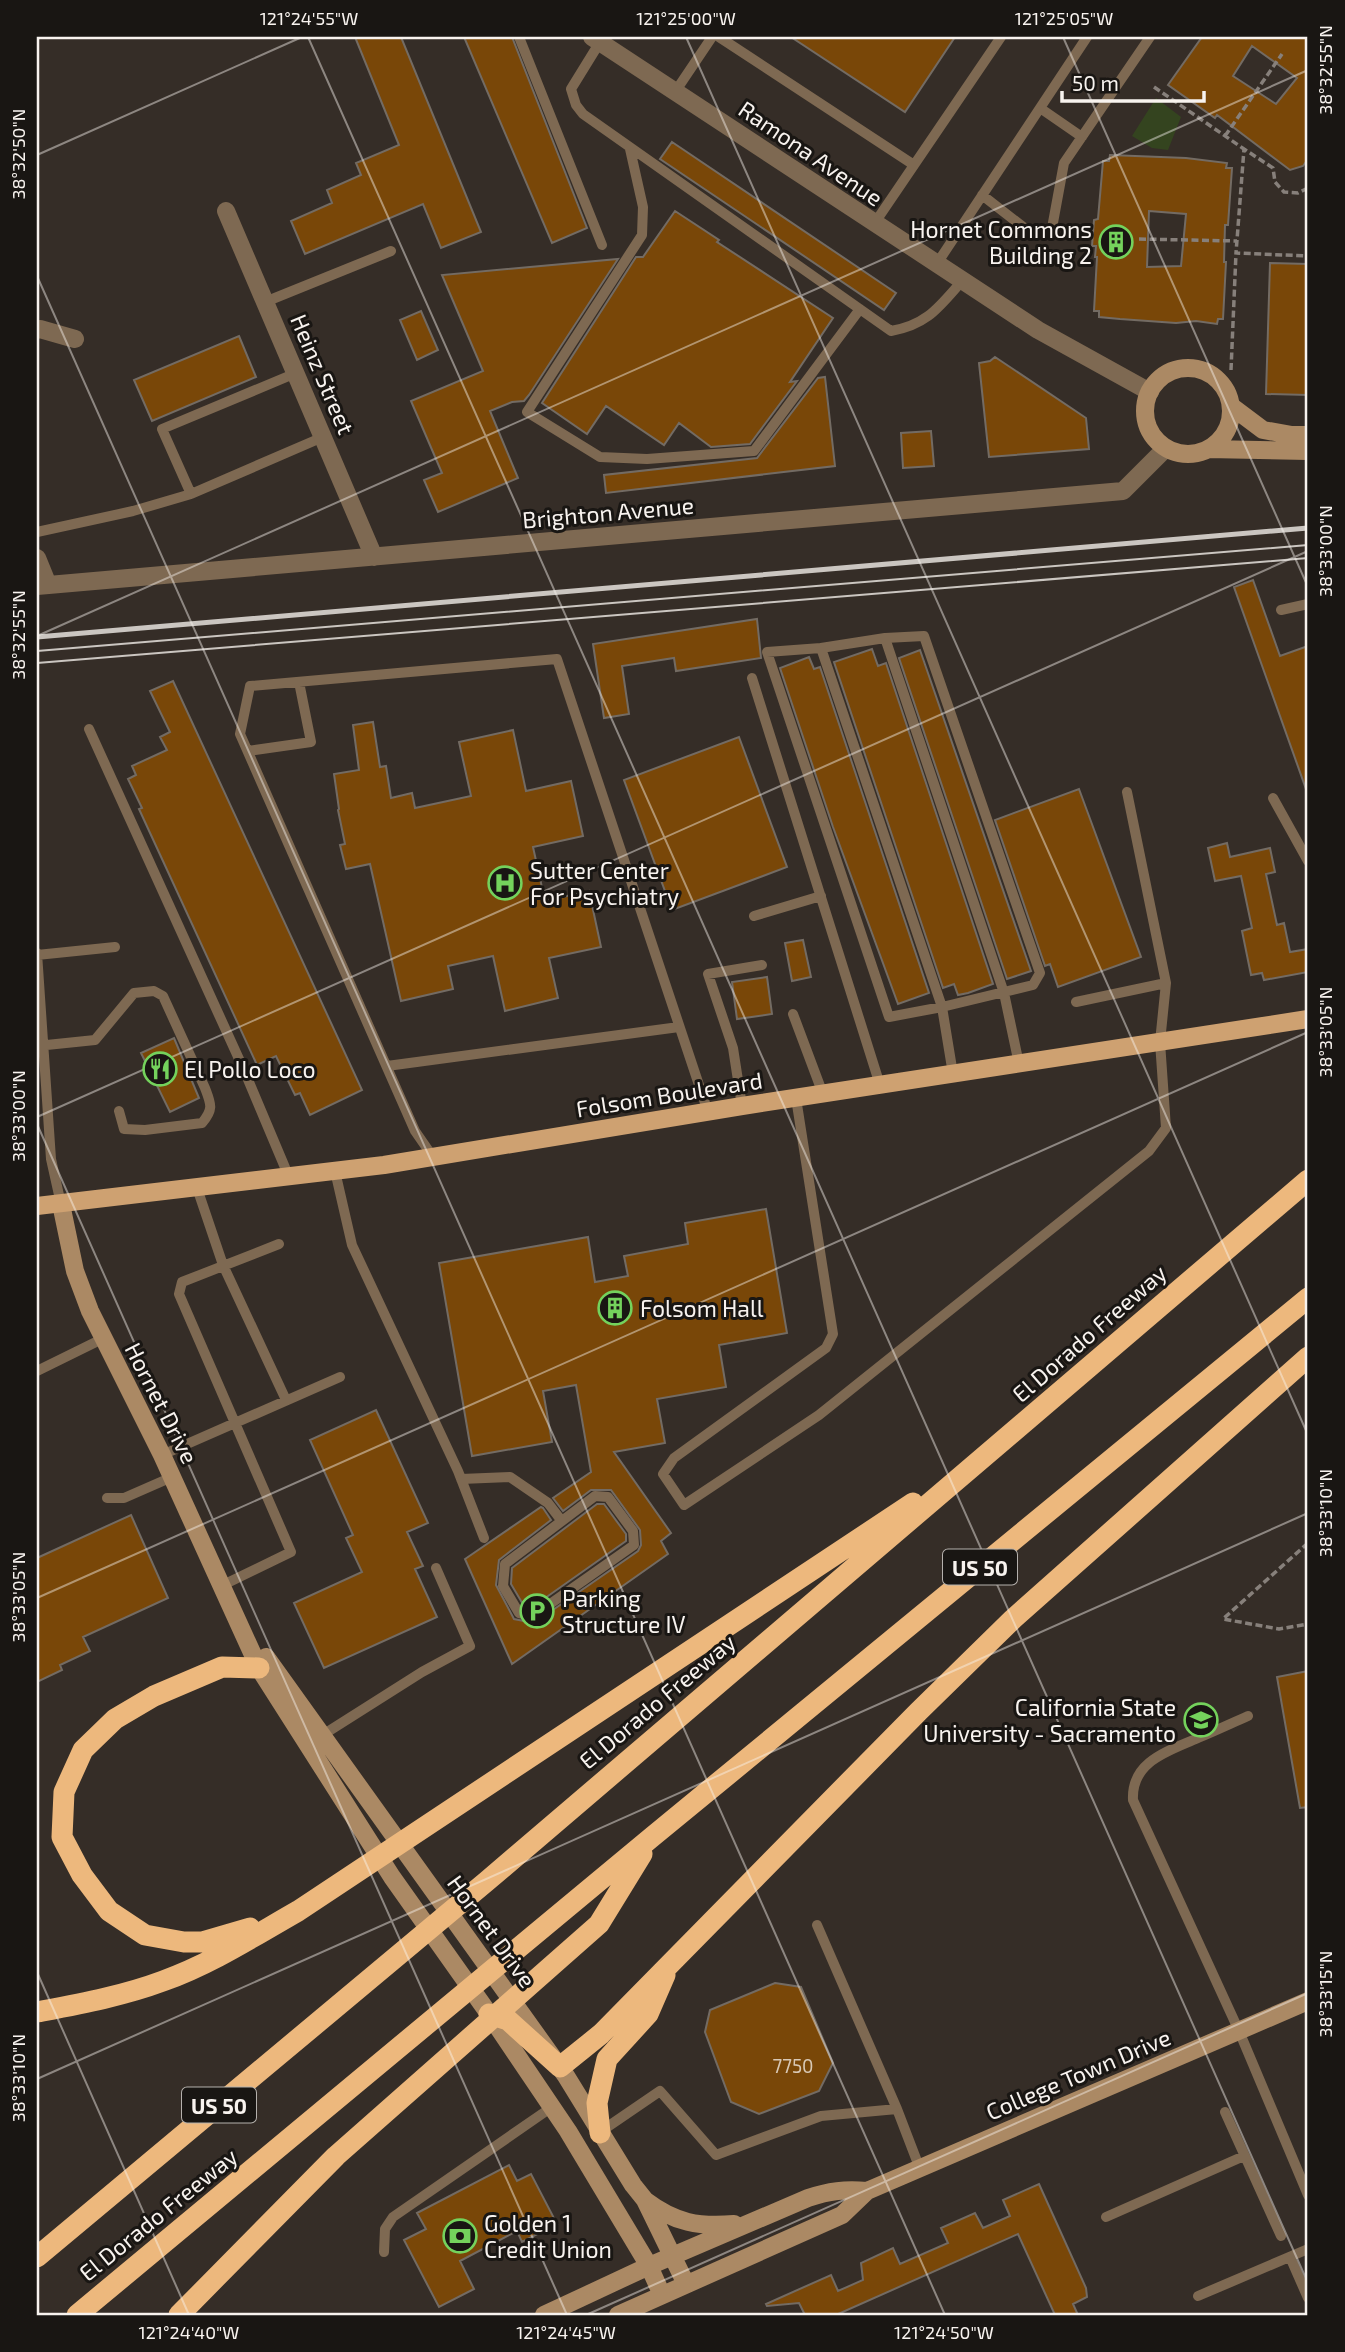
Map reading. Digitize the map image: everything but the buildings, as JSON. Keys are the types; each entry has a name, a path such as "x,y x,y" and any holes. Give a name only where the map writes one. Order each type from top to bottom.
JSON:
{"highway":[{"name":"El Dorado Freeway","path":"37,2257 401,1954 1308,1180"},
{"name":"El Dorado Freeway","path":"77,2315 652,1837 1308,1298"},
{"path":"489,2014 508,2020 560,2067 601,2034 1013,1619 1308,1357"},
{"path":"37,2012 100,2000 164,1981 216,1958 298,1911 457,1808 993,1449"},
{"path":"259,1668 222,1667 154,1696 115,1719 83,1751 64,1792 62,1837 82,1875 109,1911 145,1934 184,1942 202,1942 298,1911"},
{"path":"178,2315 336,2156 599,1924 652,1837"},
{"path":"600,2133 597,2103 607,2059 648,2014 670,1964"}],"main road":[{"name":"Folsom Boulevard","path":"37,1206 289,1177 433,1157 741,1106 1308,1019"}],"street":[{"name":"Ramona Avenue","path":"596,39 1038,330 1150,392"},
{"name":"Heinz Street","path":"226,211 374,557"},
{"path":"37,330 75,338"},
{"path":"1208,449 1219,441 1231,416 1226,389 1216,378 1191,368 1177,369 1164,375 1150,392 1145,412 1155,439 1166,448 1180,453 1208,449 1308,451"},
{"path":"1231,406 1263,430 1308,435"},
{"name":"Brighton Avenue","path":"43,586 1124,491 1166,448"},
{"path":"37,558 43,586"},
{"name":"Hornet Drive","path":"61,1204 75,1271 102,1339 162,1455 259,1668 392,1877 552,2107 649,2266 662,2295"},
{"name":"Hornet Drive","path":"238,1617 560,2067 645,2200 686,2284"},
{"name":"College Town Drive","path":"618,2315 842,2215 867,2191 1308,2001"},
{"name":"College Town Drive","path":"544,2315 649,2266 808,2198 832,2190 867,2191"},
{"path":"645,2200 673,2218 688,2222 713,2226 752,2223"}],"lane":[{"path":"519,37 602,245"},
{"path":"675,92 712,37"},
{"path":"719,37 914,165"},
{"path":"874,224 1001,37"},
{"path":"936,265 1087,37"},
{"path":"982,195 1027,230 1042,233 1052,228 1064,163 1150,37"},
{"path":"596,39 572,89 576,105 583,114 891,331 911,327 933,315 962,281"},
{"path":"1040,108 1082,137"},
{"path":"630,149 643,207 642,235 527,412 600,457 647,459 754,451 860,309"},
{"path":"265,302 391,251"},
{"path":"191,494 162,429 296,373"},
{"path":"37,532 133,511 191,494 323,437"},
{"path":"1281,610 1308,604"},
{"path":"924,636 1040,973 1033,985 889,1017 767,652 821,648 885,638 924,636"},
{"path":"885,638 1004,993 1019,1064"},
{"path":"821,648 942,1007 954,1074"},
{"path":"433,1157 415,1130 240,734 250,686 557,659 708,1112"},
{"path":"752,678 880,1085"},
{"path":"248,751 311,742 299,682"},
{"path":"89,729 244,1070 289,1177"},
{"path":"796,1098 833,1334 826,1348 674,1458 663,1474 684,1505 819,1415 1149,1151 1166,1128 1160,1042 1166,983 1127,792"},
{"path":"1273,798 1308,861"},
{"path":"754,916 821,896"},
{"path":"61,1204 51,1159 41,1046 37,954 115,947"},
{"path":"741,1106 733,1048 708,974 762,965"},
{"path":"1076,1002 1166,983"},
{"path":"41,1046 95,1040 134,993 153,991 163,996 211,1103 210,1114 202,1123 145,1130 124,1129 118,1111"},
{"path":"793,1014 823,1094"},
{"path":"387,1066 680,1027"},
{"path":"335,1171 352,1245 461,1479 484,1538"},
{"path":"197,1188 223,1265 286,1400"},
{"path":"223,1585 291,1552 179,1294 182,1282 279,1244"},
{"path":"37,1371 102,1339"},
{"path":"162,1455 340,1377"},
{"path":"107,1498 124,1498 172,1477"},
{"path":"461,1479 510,1477 548,1503 561,1520"},
{"path":"595,1496 608,1497 633,1531 634,1545 533,1616 519,1613 503,1586 505,1564 561,1520 595,1496"},
{"path":"321,1736 422,1672 470,1646 436,1568"},
{"path":"1248,1716 1156,1756 1137,1775 1132,1790 1133,1800 1239,2031 1308,2195"},
{"path":"817,1925 897,2109 920,2169"},
{"path":"600,2133 660,2091 716,2155 821,2116 897,2109"},
{"path":"384,2252 385,2229 393,2217 552,2107"},
{"path":"1224,2112 1280,2236"},
{"path":"1106,2217 1244,2156"},
{"path":"1198,2296 1308,2249"},
{"path":"1290,2257 1308,2298"}],"path":[{"path":"1225,136 1282,54"},
{"path":"1154,87 1273,168 1275,181 1284,192 1298,193 1308,188"},
{"path":"1231,370 1244,149"},
{"path":"1084,236 1092,236"},
{"path":"1139,239 1237,241"},
{"path":"1236,253 1308,257"},
{"path":"1308,1543 1223,1619 1279,1629 1308,1624"}],"green space":[{"path":"1156,98 1181,117 1168,150 1152,148 1132,136"}],"tram line":[{"path":"37,651 1308,545"},
{"path":"37,663 1308,558"}],"railway":[{"path":"37,637 1308,528"}],"place":[{"name":"Hornet Commons Building 2","path":"1116,242"},
{"name":"Sutter Center For Psychiatry","path":"505,883"},
{"name":"El Pollo Loco","path":"160,1069"},
{"name":"Folsom Hall","path":"615,1308"},
{"name":"Parking Structure IV","path":"537,1611"},
{"name":"California State University - Sacramento","path":"1201,1720"},
{"name":"Golden 1 Credit Union","path":"460,2236"}]}
